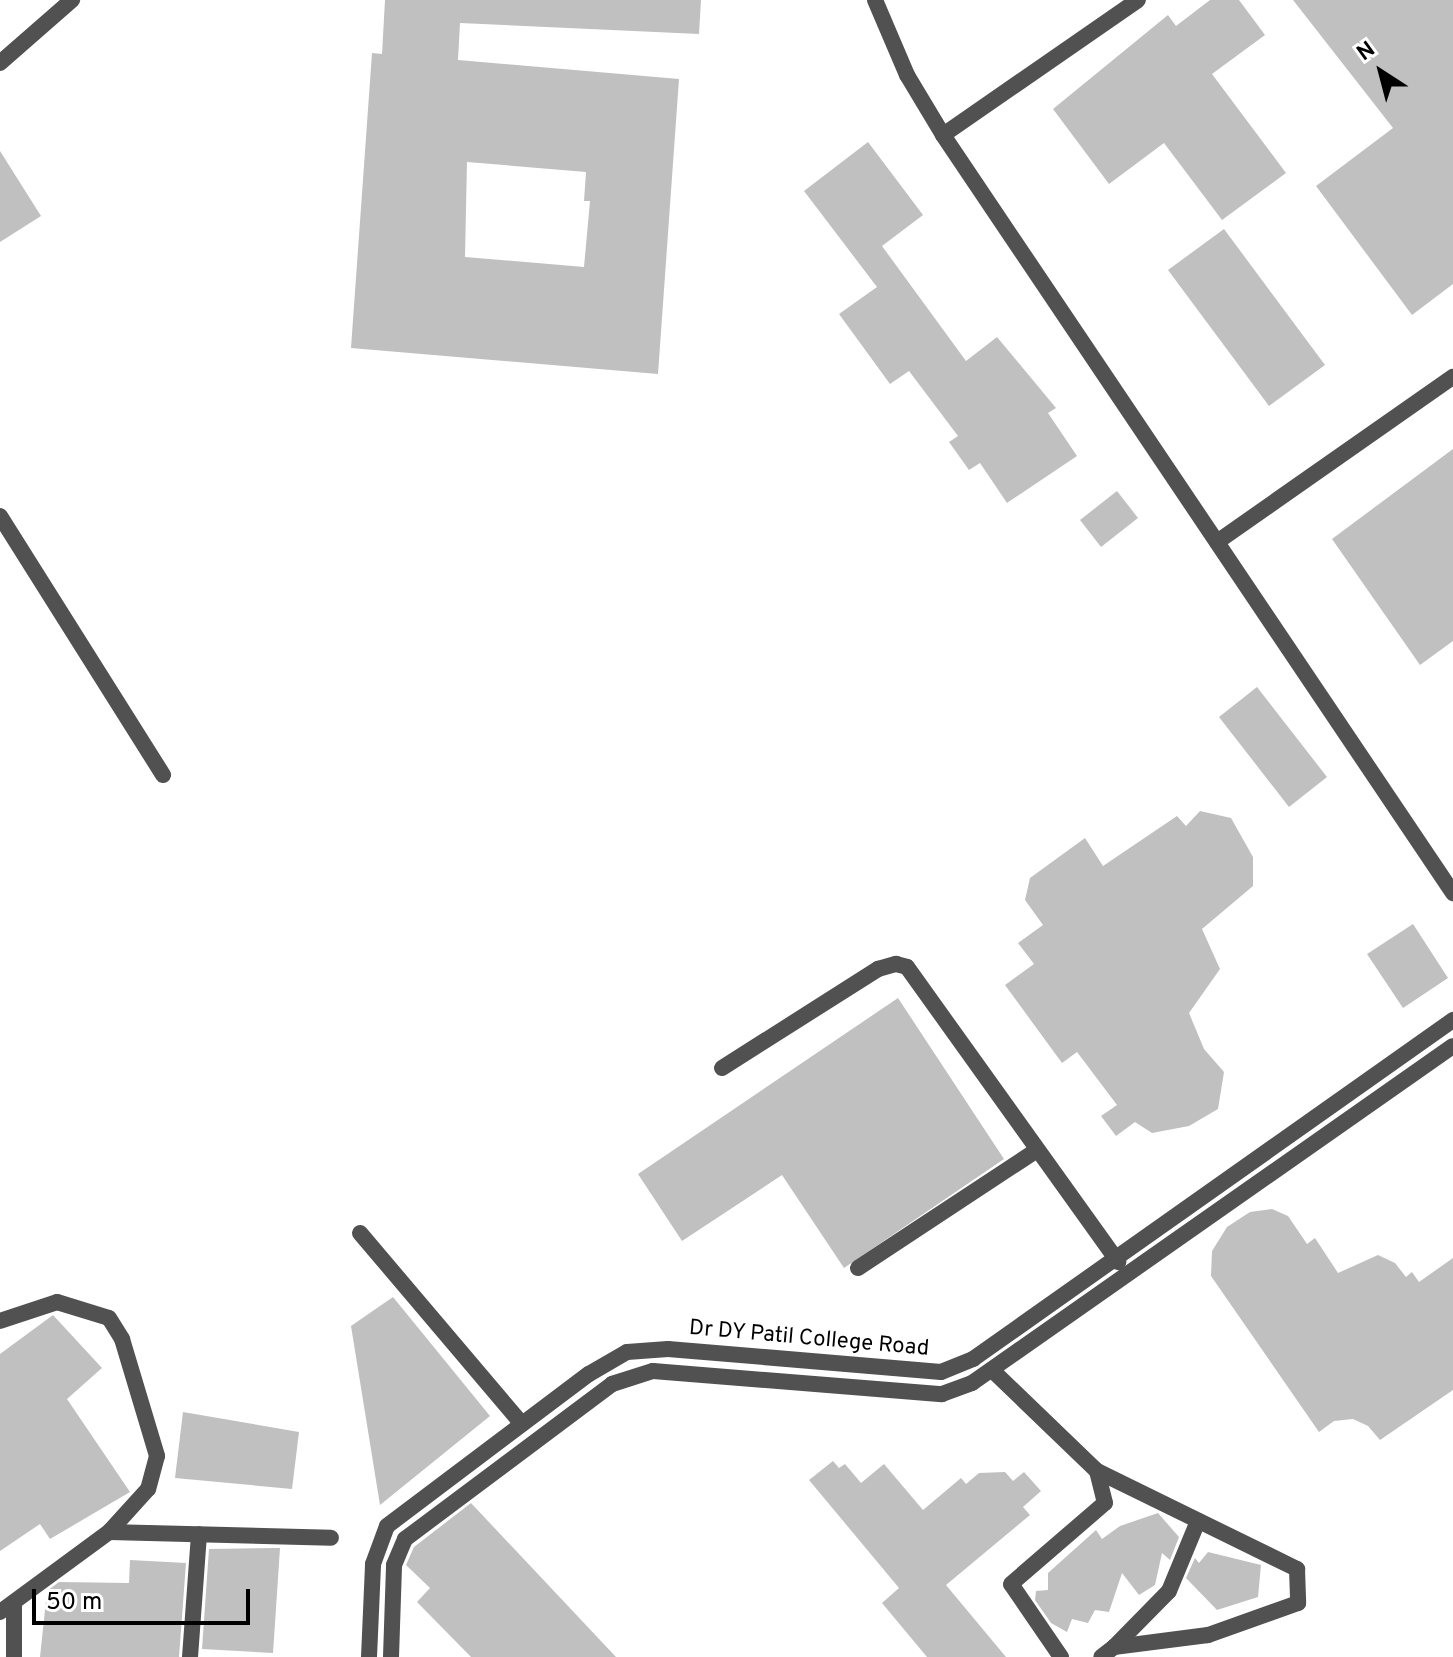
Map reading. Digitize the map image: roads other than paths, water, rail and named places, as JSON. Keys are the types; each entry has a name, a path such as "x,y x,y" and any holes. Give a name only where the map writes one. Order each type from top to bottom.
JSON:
{"street":[{"path":"0,63 72,0"},
{"path":"875,0 907,75 943,135 1453,893"},
{"path":"943,135 1138,0"},
{"path":"1217,542 1453,377"},
{"path":"0,516 163,775"},
{"path":"722,1068 878,969 896,964 916,975 1125,1272"},
{"name":"Dr DY Patil College Road","path":"369,1657 378,1539 403,1512 522,1424 627,1352 668,1349 941,1372 973,1359 1113,1255 1453,1020"},
{"name":"Dr DY Patil College Road","path":"391,1657 394,1565 405,1539 612,1384 653,1371 942,1394 997,1366 1054,1329 1125,1272 1453,1046"},
{"path":"858,1268 1037,1150"},
{"path":"360,1233 522,1424"},
{"path":"0,1321 57,1302 101,1312 118,1328 157,1456 148,1489 109,1532 7,1607 14,1657"},
{"path":"997,1366 1097,1471 1297,1569 1298,1603 1208,1635 1108,1652"},
{"path":"1061,1657 1011,1584 1105,1503 1097,1471"},
{"path":"1108,1652 1169,1591 1198,1521"},
{"path":"109,1532 331,1538"},
{"path":"190,1657 199,1534"}]}
